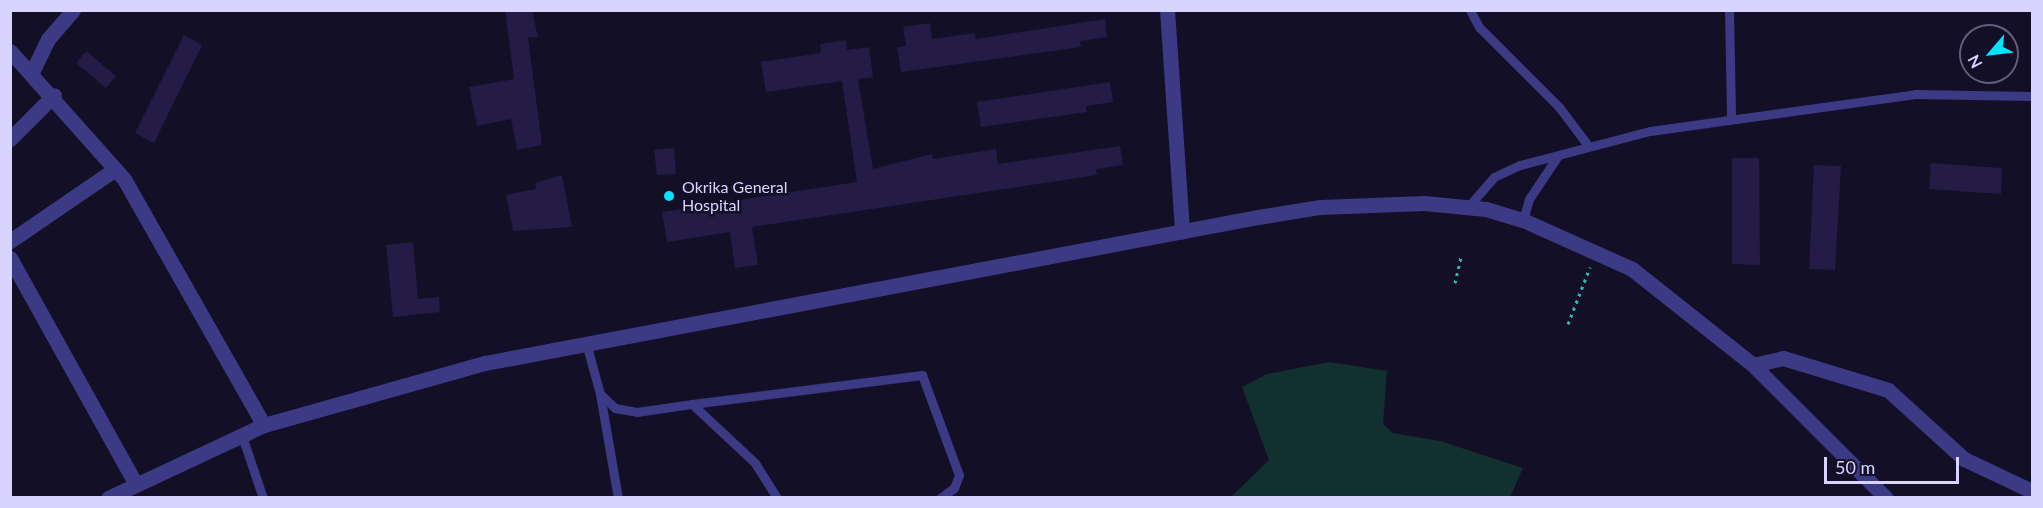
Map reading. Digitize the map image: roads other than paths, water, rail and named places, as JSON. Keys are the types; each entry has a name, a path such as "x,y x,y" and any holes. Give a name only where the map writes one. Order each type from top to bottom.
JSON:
{"street":[{"path":"32,72 48,39 73,10"},
{"path":"1167,10 1182,231"},
{"path":"10,51 54,95 115,169 264,425"},
{"path":"10,139 54,95"},
{"path":"10,241 115,169"},
{"path":"108,498 135,483 264,425 383,389 586,343 1320,207 1468,207 1523,220 1597,251 1668,295 1753,365 1886,498"},
{"path":"10,258 135,483"},
{"path":"1753,365 1783,358 1888,390 1964,459 2032,491"}],"lane":[{"path":"1470,10 1587,144"},
{"path":"1729,10 1731,117"},
{"path":"1468,207 1494,177 1557,157 1587,144 1731,117 1915,94 2032,96"},
{"path":"1523,220 1529,200 1557,157"},
{"path":"586,343 600,394 618,498"},
{"path":"600,394 615,408 637,412 922,375 959,475 954,488 940,498"},
{"path":"692,404 755,463 777,498"},
{"path":"242,436 263,498"}],"place":[{"name":"Okrika General Hospital","path":"669,196"}]}
